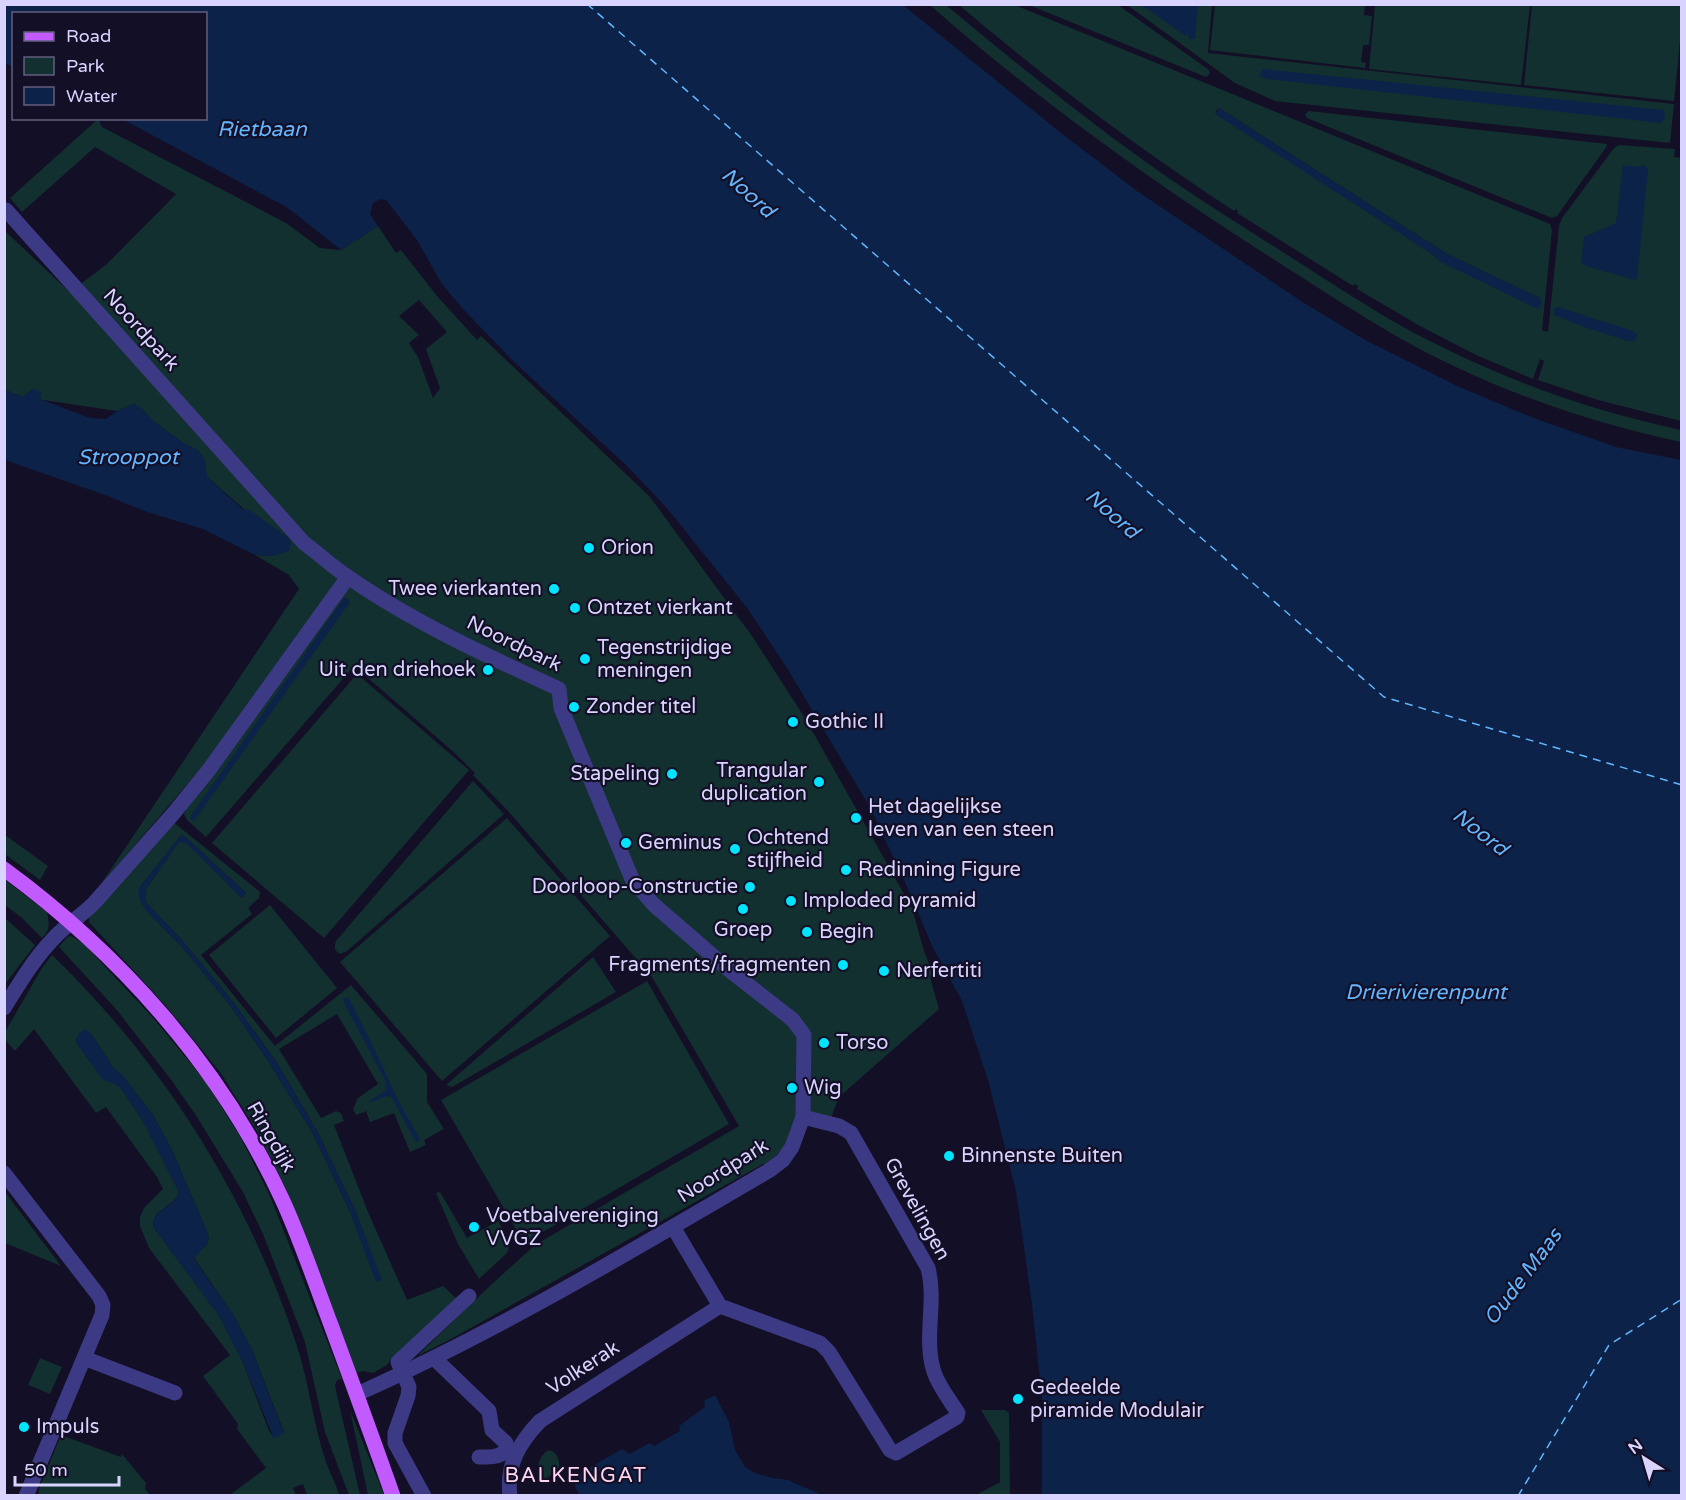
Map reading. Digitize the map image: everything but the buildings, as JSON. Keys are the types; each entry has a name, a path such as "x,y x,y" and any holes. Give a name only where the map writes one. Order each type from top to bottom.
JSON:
{"main road":[{"name":"Ringdijk","path":"4,869 72,922 155,1007 211,1077 252,1142 282,1198 309,1264 393,1496"}],"street":[{"name":"Noordpark","path":"6,210 304,543 348,577 434,628 560,689 561,708 632,879 653,904 728,969 793,1020 804,1035 803,1117 792,1147 783,1160 673,1227 524,1311 435,1359 357,1394"},
{"path":"4,1008 18,984 53,938 89,908 208,771 348,577"},
{"name":"Grevelingen","path":"720,1306 820,1343 829,1352 890,1450 896,1452 901,1450 957,1417 958,1413 934,1373 931,1359 930,1326 933,1290 928,1268 851,1133 839,1126 803,1117"},
{"path":"4,1173 99,1296 103,1305 102,1315 26,1496"},
{"path":"673,1227 720,1306"},
{"path":"424,1496 395,1443 395,1433 409,1387 398,1362 469,1296"},
{"name":"Volkerak","path":"510,1496 509,1471 515,1455 526,1435 540,1421 720,1306"},
{"path":"84,1358 175,1393"},
{"path":"435,1359 489,1411 492,1430 506,1443 506,1451 496,1457 479,1457"}],"green space":[{"path":"930,5 946,5 1070,105 1146,162 1212,207 1379,313 1471,361 1529,385 1619,415 1681,430 1681,442 1578,415 1511,391 1446,362 1394,335 1256,248 1129,162 1008,71"},
{"path":"959,5 1015,5 1550,224 1552,230 1542,330 1548,332 1559,226 1562,218 1614,148 1619,145 1675,149 1674,157 1682,158 1681,421 1598,400 1538,380 1544,361 1540,359 1533,379 1476,355 1420,326 1357,289 1358,286 1354,284 1353,286 1237,213 1236,209 1234,211 1198,187 1093,112","holes":["1219,108 1447,254 1540,298 1441,262 1215,112"]},
{"path":"1029,5 1118,5 1209,70 1210,73 1206,77"},
{"path":"1127,5 1212,5 1208,53 1674,104 1670,143 1275,101 1235,83"},
{"path":"1215,5 1365,5 1364,15 1372,16 1369,45 1363,45 1361,62 1366,63 1365,68 1210,50"},
{"path":"1375,5 1530,5 1521,85 1369,69"},
{"path":"1532,5 1681,5 1681,31 1674,101 1524,85"},
{"path":"1308,111 1607,144 1607,146 1557,216 1552,218 1307,118 1305,115"},
{"path":"98,120 102,127 286,223 320,248 341,250 378,226 396,253 401,250 437,296 477,340 481,336 650,497 752,636 805,718 912,908 933,974 930,977 939,1009 839,1097 831,1118 819,1115 765,1166 763,1164 417,1356 535,1245 739,1126 652,977 508,811 473,775 475,773 354,666 206,837 187,820 184,814 193,798 224,758 202,767 99,887 299,589 289,575 255,555 273,556 245,510 207,477 204,458 197,450 154,422 142,409 134,404 117,411 23,397 5,390 4,230 78,300 78,286 107,264 176,194 95,147 22,212 10,198","holes":["419,300 447,332 426,349 440,388 433,398 418,357 409,343 419,335 399,316"]},
{"path":"357,674 469,770 324,938 212,843"},
{"path":"473,781 504,814 347,951 338,953 335,949 336,941"},
{"path":"507,818 610,936 442,1081 340,962"},
{"path":"172,821 260,892 259,898 248,908 252,914 201,955 275,1046 351,985 427,1074 427,1102 444,1129 424,1140 426,1145 410,1152 394,1113 370,1122 366,1111 356,1115 353,1109 358,1098 378,1084 337,1014 279,1049 321,1118 336,1111 341,1113 344,1121 334,1125 368,1212 407,1300 443,1286 457,1299 387,1365 373,1373 363,1371 355,1373 286,1189 256,1129 220,1072 167,1007 89,922 89,917","holes":["182,834 246,893 242,898 186,842 178,843 146,889 145,901 186,945 233,1002 277,1063 317,1131 356,1212 381,1280 376,1281 351,1214 312,1132 230,1005 183,948 146,910 140,887"]},
{"path":"5,835 48,866 40,880 5,854"},
{"path":"4,879 47,912 48,929 42,938 5,905"},
{"path":"270,905 337,988 276,1038 209,955"},
{"path":"4,918 35,945 5,984"},
{"path":"71,936 83,943 154,1019 206,1082 241,1138 270,1196 342,1379 337,1380 335,1386 360,1495 349,1495 325,1432 305,1342 263,1234 243,1192 172,1081 116,1009 59,947 67,937"},
{"path":"52,955 130,1040 198,1134 227,1184 276,1289 296,1343 326,1462 339,1495 307,1495 303,1484 293,1488 296,1495 230,1495 266,1468 237,1429 238,1424 203,1376 230,1355 149,1248 140,1226 140,1217 144,1208 163,1189 157,1177 106,1107 96,1113 34,1029 15,1051 5,1040 5,1032","holes":["92,1035 114,1069 122,1075 153,1115 173,1152 209,1237 207,1244 194,1258 234,1316 252,1350 284,1432 274,1438 269,1431 242,1360 218,1314 154,1228 155,1217 173,1202 179,1192 143,1121 118,1085 103,1079 76,1039"]},
{"path":"593,957 616,992 452,1087 446,1085"},
{"path":"647,981 729,1124 524,1243 441,1100"},
{"path":"5,1192 61,1266 5,1243"},
{"path":"440,1192 467,1238 498,1221 507,1237 509,1249 507,1253 479,1279 458,1244 436,1193"},
{"path":"40,1358 62,1367 50,1394 28,1385"},
{"path":"350,1410 384,1495 368,1495"},
{"path":"981,1410 1005,1410 1009,1413 1010,1495 976,1495 1000,1482 1000,1442"},
{"path":"61,1435 121,1457 122,1454 146,1483 145,1489 150,1495 38,1495"},
{"path":"548,1450 557,1456 559,1468 547,1478 541,1478 539,1463"}],"water":[{"path":"4,5 903,5 1061,133 1137,191 1304,303 1367,341 1455,385 1531,417 1616,447 1681,460 1681,1495 1042,1495 1042,1399 1032,1304 1016,1191 988,1080 962,1001 933,948 871,809 787,668 748,609 666,507 627,466 512,360 462,308 442,284 417,240 387,201 381,199 373,203 370,214 378,226 341,250 288,208 124,120 207,120 207,12 12,12 12,66 5,63"},
{"path":"1142,5 1198,5 1195,39 1189,39 1188,33 1185,36"},
{"path":"1262,69 1663,110 1665,113 1661,123 1267,79 1259,76"},
{"path":"1219,108 1447,254 1540,298 1542,304 1538,309 1441,262 1215,114"},
{"path":"1623,165 1635,167 1644,165 1648,169 1635,280 1583,265 1581,262 1584,237 1616,223"},
{"path":"1558,307 1633,331 1637,334 1635,341 1628,341 1587,328 1554,315 1554,308"},
{"name":"Strooppot","path":"32,389 42,392 40,399 90,418 106,419 117,411 134,404 142,409 154,422 197,450 204,458 207,477 241,508 248,509 289,538 291,545 289,551 273,556 255,555 203,529 147,512 5,460 5,390 23,397"},
{"path":"344,598 350,602 194,821 192,820 190,817"},
{"path":"182,834 246,893 242,898 186,843 178,843 146,889 145,901 186,945 233,1002 277,1063 317,1131 356,1212 382,1280 376,1282 351,1214 312,1132 272,1067 230,1005 183,948 141,903 138,891 140,887"},
{"path":"345,997 348,997 398,1100 420,1139 418,1142 415,1141 392,1098 387,1096 368,1102 385,1091 386,1082 343,1001"},
{"path":"85,1029 92,1035 114,1069 122,1075 153,1115 173,1152 209,1237 207,1244 194,1259 234,1316 252,1350 284,1433 274,1439 242,1360 218,1314 154,1228 155,1217 173,1202 179,1192 143,1121 124,1093 118,1085 103,1080 76,1042 78,1034"},
{"name":"BALKENGAT","path":"715,1395 729,1422 735,1450 745,1467 755,1473 788,1480 822,1495 579,1495 572,1478 622,1449 629,1454 650,1443 654,1446 680,1431 679,1426 705,1407 704,1401"}],"ferry route":[{"path":"587,4 1384,697 1682,785"},
{"path":"1518,1496 1609,1345 1682,1299"}],"place":[{"name":"Orion","path":"589,548"},
{"name":"Twee vierkanten","path":"554,589"},
{"name":"Ontzet vierkant","path":"575,608"},
{"name":"Tegenstrijdige meningen","path":"585,659"},
{"name":"Uit den driehoek","path":"488,670"},
{"name":"Zonder titel","path":"574,707"},
{"name":"Gothic II","path":"793,722"},
{"name":"Stapeling","path":"672,774"},
{"name":"Trangular duplication","path":"819,782"},
{"name":"Het dagelijkse leven van een steen","path":"856,818"},
{"name":"Geminus","path":"626,843"},
{"name":"Ochtend stijfheid","path":"735,849"},
{"name":"Redinning Figure","path":"846,870"},
{"name":"Doorloop-Constructie","path":"750,887"},
{"name":"Imploded pyramid","path":"791,901"},
{"name":"Groep","path":"743,909"},
{"name":"Begin","path":"807,932"},
{"name":"Fragments/fragmenten","path":"843,965"},
{"name":"Nerfertiti","path":"884,971"},
{"name":"Torso","path":"824,1043"},
{"name":"Wig","path":"792,1088"},
{"name":"Binnenste Buiten","path":"949,1156"},
{"name":"Voetbalvereniging VVGZ","path":"474,1227"},
{"name":"Gedeelde piramide Modulair","path":"1018,1399"},
{"name":"Impuls","path":"24,1427"}],"district":[{"name":"BALKENGAT","path":"576,1475"}],"water label":[{"name":"Rietbaan","path":"262,129"},
{"name":"Noord","path":"748,193"},
{"name":"Noord","path":"1112,514"},
{"name":"Noord","path":"1480,832"},
{"name":"Drierivierenpunt","path":"1426,992"},
{"name":"Oude Maas","path":"1523,1277"}]}
